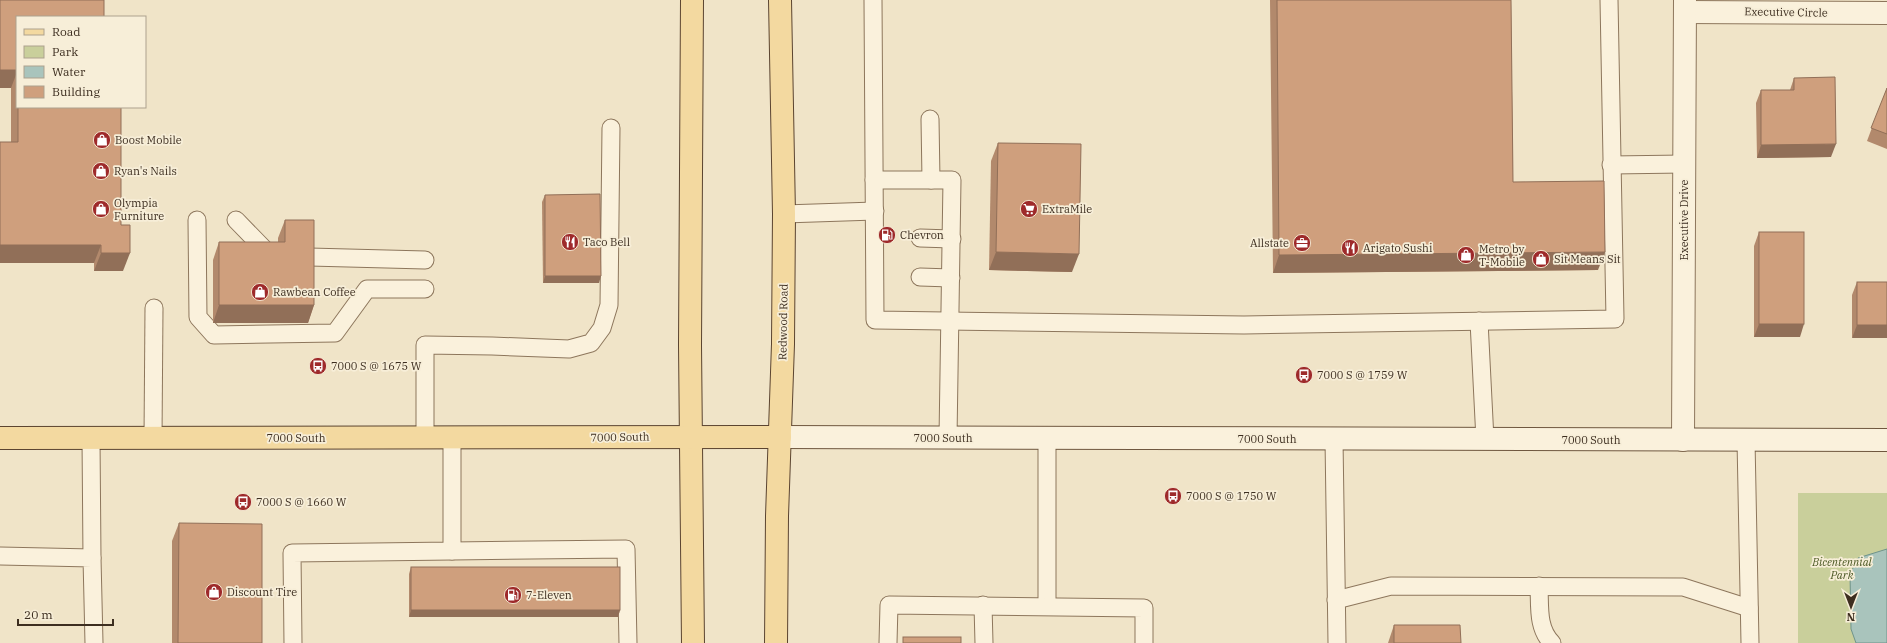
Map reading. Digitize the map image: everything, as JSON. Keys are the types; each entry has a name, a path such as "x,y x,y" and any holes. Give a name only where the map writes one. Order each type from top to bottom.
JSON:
{"main road":[{"path":"692,0 693,643"},
{"name":"Redwood Road","path":"776,643 776,522 780,437 784,214 780,0"},
{"name":"Executive Circle","path":"1685,6 1887,13"},
{"name":"Executive Drive","path":"1683,440 1685,6"},
{"name":"7000 South","path":"0,438 452,438 692,436 1047,439 1887,440"}],"lane":[{"path":"873,0 875,211 882,237 882,277 875,320 1244,324 1615,319 1609,0"},
{"path":"930,119 930,180"},
{"path":"425,437 425,345 569,349 591,343 602,328 610,305 611,128"},
{"path":"1611,165 1684,164"},
{"path":"874,180 952,180 948,438"},
{"path":"784,214 875,211"},
{"path":"197,220 198,317 214,335 335,333 367,289 425,289"},
{"path":"236,220 272,256 425,260"},
{"path":"920,238 952,239"},
{"path":"920,277 951,278"},
{"path":"153,438 154,308"},
{"path":"1479,321 1485,440"},
{"path":"91,438 94,643"},
{"path":"452,438 452,551"},
{"path":"1047,439 1047,605"},
{"path":"1334,439 1337,643"},
{"path":"1746,440 1750,643"},
{"path":"293,643 292,554 626,549 628,643"},
{"path":"0,556 92,558"},
{"path":"1336,600 1391,586 1683,587 1749,608"},
{"path":"1539,586 1542,627 1545,636 1552,643"},
{"path":"888,643 888,605 1047,605 1144,608 1144,643"},
{"path":"983,605 984,643"}],"green space":[{"name":"Bicentennial Park","path":"1798,493 1887,493 1887,643 1798,643"}],"water":[{"path":"1887,549 1887,643 1856,643 1851,629 1850,574 1858,558"}],"building":[{"path":"0,0 104,0 104,16 16,16 16,70 0,70"},
{"path":"1277,0 1511,0 1513,182 1604,181 1605,252 1279,255"},
{"path":"1835,77 1836,144 1761,145 1761,90 1794,90 1794,78"},
{"path":"1887,88 1887,134 1871,128"},
{"path":"18,108 121,108 121,225 130,225 130,253 101,253 101,245 0,245 0,142 18,142"},
{"path":"998,143 1081,144 1079,254 996,252"},
{"name":"Taco Bell","path":"600,194 601,276 545,276 545,195"},
{"name":"Rawbean Coffee","path":"285,220 314,220 314,305 219,305 219,242 285,242"},
{"path":"1759,232 1804,232 1804,324 1759,324"},
{"path":"1857,282 1887,282 1887,325 1857,325"},
{"name":"Discount Tire","path":"179,523 262,524 262,643 178,643"},
{"name":"7-Eleven","path":"411,567 620,567 620,610 411,610"},
{"path":"1394,625 1460,625 1461,643 1394,643"},
{"path":"903,637 961,637 961,643 903,643"}],"place":[{"name":"Boost Mobile","path":"102,140"},
{"name":"Ryan's Nails","path":"101,171"},
{"name":"Olympia Furniture","path":"101,209"},
{"name":"ExtraMile","path":"1029,209"},
{"name":"Chevron","path":"887,235"},
{"name":"Taco Bell","path":"570,242"},
{"name":"Allstate","path":"1302,243"},
{"name":"Arigato Sushi","path":"1350,248"},
{"name":"Metro by T-Mobile","path":"1466,255"},
{"name":"Sit Means Sit","path":"1541,259"},
{"name":"Rawbean Coffee","path":"260,292"},
{"name":"7000 S @ 1675 W","path":"318,366"},
{"name":"7000 S @ 1759 W","path":"1304,375"},
{"name":"7000 S @ 1750 W","path":"1173,496"},
{"name":"7000 S @ 1660 W","path":"243,502"},
{"name":"Discount Tire","path":"214,592"},
{"name":"7-Eleven","path":"513,595"}]}
